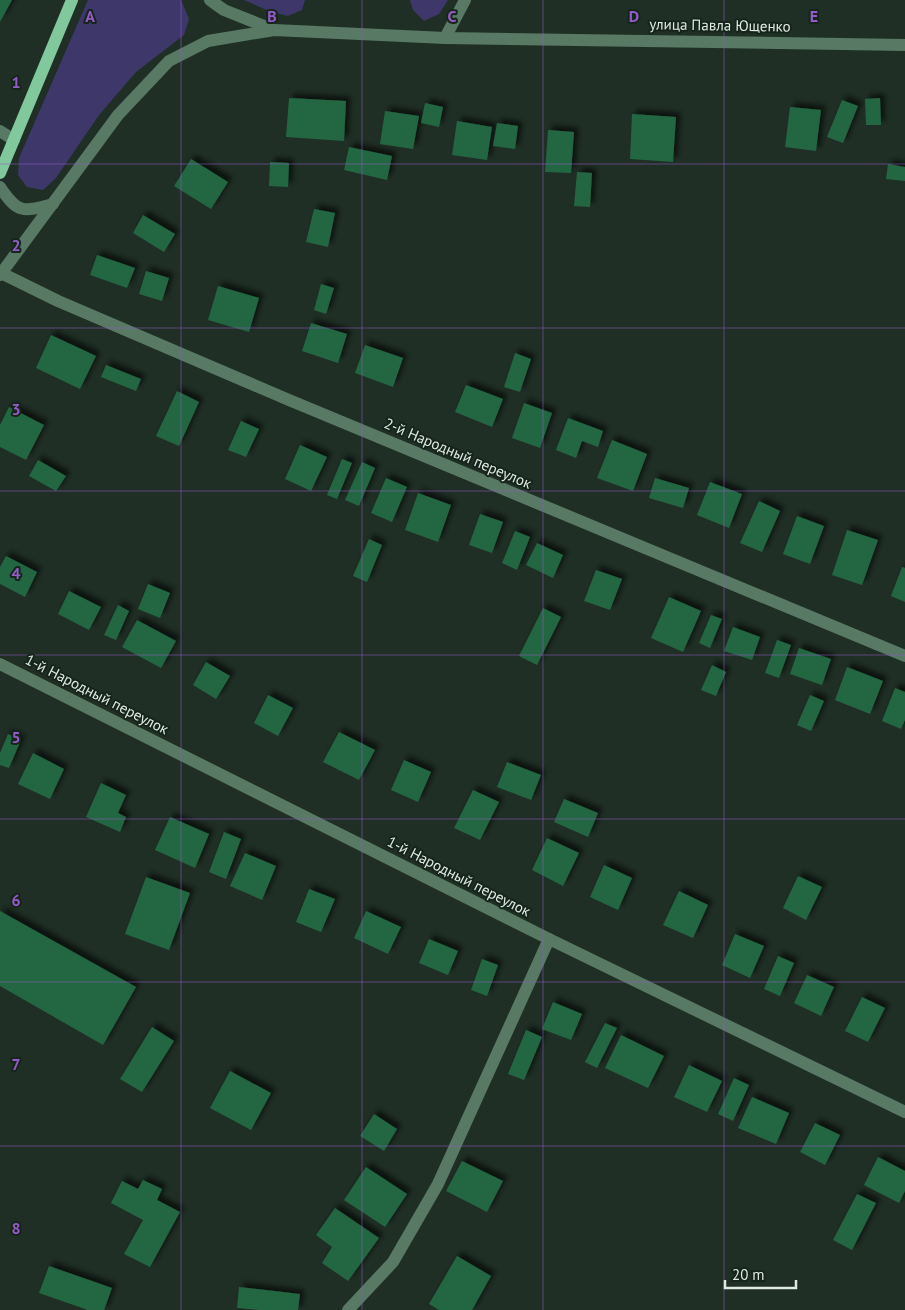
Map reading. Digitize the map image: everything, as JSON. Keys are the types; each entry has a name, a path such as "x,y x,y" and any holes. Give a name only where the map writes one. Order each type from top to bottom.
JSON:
{"main road":[{"path":"0,173 72,0"}],"street":[{"path":"210,0 224,10 274,30"},
{"path":"444,38 465,0"},
{"path":"1,274 118,115 169,61 208,41 274,30"},
{"name":"улица Павла Ющенко","path":"274,30 444,38 905,45"},
{"path":"0,131 14,140"},
{"path":"0,187 11,203 28,210 53,204"},
{"name":"2-й Народный переулок","path":"1,274 58,301 289,400 905,656"},
{"name":"1-й Народный переулок","path":"0,664 549,939 905,1112"},
{"path":"348,1310 393,1262 438,1184 549,939"}],"shaded area":[{"path":"88,0 181,0 189,19 184,35 136,72 99,115 56,178 43,190 27,187 18,175 19,158"},
{"path":"244,0 305,0 302,10 288,16 269,11"},
{"path":"410,0 448,0 439,14 424,21 413,10"}],"building":[{"path":"0,0 12,0 0,22"},
{"path":"289,98 346,101 344,141 286,137"},
{"path":"880,98 881,125 866,125 865,99"},
{"path":"842,100 858,106 843,143 827,137"},
{"path":"425,103 443,107 439,127 421,123"},
{"path":"790,107 821,110 816,151 785,147"},
{"path":"385,111 419,116 413,149 380,144"},
{"path":"632,114 676,117 673,162 630,159"},
{"path":"457,121 492,127 487,160 452,155"},
{"path":"497,123 518,126 515,149 493,146"},
{"path":"548,130 574,132 571,173 545,172"},
{"path":"349,147 392,156 387,180 344,170"},
{"path":"191,159 228,182 211,209 174,186"},
{"path":"270,162 289,163 288,187 269,186"},
{"path":"888,164 905,167 905,181 886,179"},
{"path":"577,172 592,173 590,207 574,206"},
{"path":"314,209 335,213 328,247 306,242"},
{"path":"143,215 175,234 164,252 133,233"},
{"path":"97,255 135,268 127,288 90,275"},
{"path":"146,271 169,278 162,301 139,294"},
{"path":"321,284 334,288 326,314 314,310"},
{"path":"218,286 259,298 249,332 208,320"},
{"path":"311,323 347,334 338,363 302,351"},
{"path":"51,335 96,356 80,389 36,368"},
{"path":"365,345 403,358 393,387 355,373"},
{"path":"515,353 531,359 520,392 504,387"},
{"path":"106,365 141,379 136,391 101,377"},
{"path":"466,385 503,399 492,427 455,412"},
{"path":"177,391 199,402 179,446 156,436"},
{"path":"524,403 552,413 540,448 512,438"},
{"path":"9,407 44,425 26,460 0,447 0,425"},
{"path":"568,418 603,431 598,447 582,441 576,458 556,450"},
{"path":"241,421 259,429 246,457 228,450"},
{"path":"612,440 647,454 633,491 597,478"},
{"path":"300,445 327,457 311,491 285,479"},
{"path":"342,459 352,463 337,499 327,495"},
{"path":"38,460 66,476 56,491 29,476"},
{"path":"362,462 375,468 359,506 345,500"},
{"path":"386,478 407,487 392,522 371,513"},
{"path":"655,478 689,488 683,508 649,498"},
{"path":"710,482 742,494 729,528 697,515"},
{"path":"418,493 451,505 438,542 405,530"},
{"path":"759,501 780,511 762,552 740,543"},
{"path":"480,514 503,522 492,553 469,545"},
{"path":"797,516 824,526 810,564 783,554"},
{"path":"847,530 878,540 862,585 832,575"},
{"path":"515,531 530,537 517,570 502,563"},
{"path":"369,539 382,545 367,582 353,576"},
{"path":"537,543 563,555 553,578 526,565"},
{"path":"6,556 37,572 25,597 0,584 0,567"},
{"path":"902,567 905,568 905,602 891,596"},
{"path":"596,570 622,579 610,610 584,601"},
{"path":"148,584 170,593 160,618 138,609"},
{"path":"69,591 101,607 89,630 58,614"},
{"path":"669,597 701,611 683,652 651,638"},
{"path":"118,605 129,611 116,640 104,635"},
{"path":"543,608 561,617 537,665 519,656"},
{"path":"711,615 722,619 710,648 699,643"},
{"path":"137,620 176,641 161,668 122,647"},
{"path":"733,627 760,637 752,660 724,651"},
{"path":"777,640 791,645 779,678 765,673"},
{"path":"799,648 831,659 822,685 790,674"},
{"path":"206,662 230,676 216,699 193,685"},
{"path":"712,665 726,672 716,696 701,690"},
{"path":"847,667 883,681 870,714 835,700"},
{"path":"895,688 905,692 905,720 901,729 882,721"},
{"path":"268,695 293,708 278,736 254,723"},
{"path":"810,695 824,701 811,731 797,725"},
{"path":"339,732 375,750 359,780 323,762"},
{"path":"8,734 21,740 9,768 0,765 0,753"},
{"path":"33,753 64,769 50,799 18,784"},
{"path":"404,760 431,772 418,802 391,790"},
{"path":"507,762 541,775 531,800 497,787"},
{"path":"101,783 126,795 118,813 126,817 120,832 86,817"},
{"path":"473,790 499,802 480,840 454,828"},
{"path":"564,799 598,813 588,837 554,822"},
{"path":"170,817 209,834 195,868 155,850"},
{"path":"224,832 241,839 226,879 209,872"},
{"path":"547,838 579,853 563,886 532,870"},
{"path":"245,853 276,866 262,900 230,886"},
{"path":"604,865 632,878 618,910 590,897"},
{"path":"798,876 822,887 806,920 783,908"},
{"path":"146,877 190,893 169,950 125,934"},
{"path":"309,889 335,899 321,932 296,922"},
{"path":"679,891 708,905 693,938 663,925"},
{"path":"0,911 136,987 103,1045 0,986"},
{"path":"366,911 401,927 388,954 354,938"},
{"path":"735,934 764,946 750,978 722,965"},
{"path":"429,939 458,951 448,975 419,963"},
{"path":"778,956 794,963 780,996 764,989"},
{"path":"482,959 498,965 487,996 471,990"},
{"path":"807,975 834,987 821,1016 794,1003"},
{"path":"862,997 885,1008 868,1042 845,1031"},
{"path":"553,1002 582,1014 571,1040 542,1029"},
{"path":"605,1023 617,1028 597,1068 585,1062"},
{"path":"152,1027 174,1041 142,1092 120,1079"},
{"path":"526,1030 542,1037 524,1080 508,1074"},
{"path":"621,1035 664,1056 648,1088 605,1068"},
{"path":"689,1065 722,1081 707,1112 674,1097"},
{"path":"230,1071 271,1093 251,1130 210,1108"},
{"path":"734,1078 749,1085 733,1121 718,1114"},
{"path":"752,1097 789,1113 776,1144 738,1128"},
{"path":"374,1114 397,1129 384,1151 360,1136"},
{"path":"815,1123 840,1135 825,1165 800,1152"},
{"path":"878,1157 905,1171 905,1191 899,1203 864,1185"},
{"path":"462,1161 503,1181 487,1212 446,1191"},
{"path":"366,1167 407,1194 385,1227 344,1200"},
{"path":"143,1180 162,1189 157,1200 180,1212 150,1267 124,1254 143,1220 111,1203 122,1181 138,1189"},
{"path":"857,1194 876,1203 852,1250 833,1240"},
{"path":"335,1208 379,1238 348,1281 322,1263 332,1247 316,1235"},
{"path":"457,1256 491,1276 472,1310 439,1310 429,1304"},
{"path":"49,1266 112,1288 104,1310 88,1310 39,1293"},
{"path":"239,1287 300,1294 298,1310 237,1308"}]}
